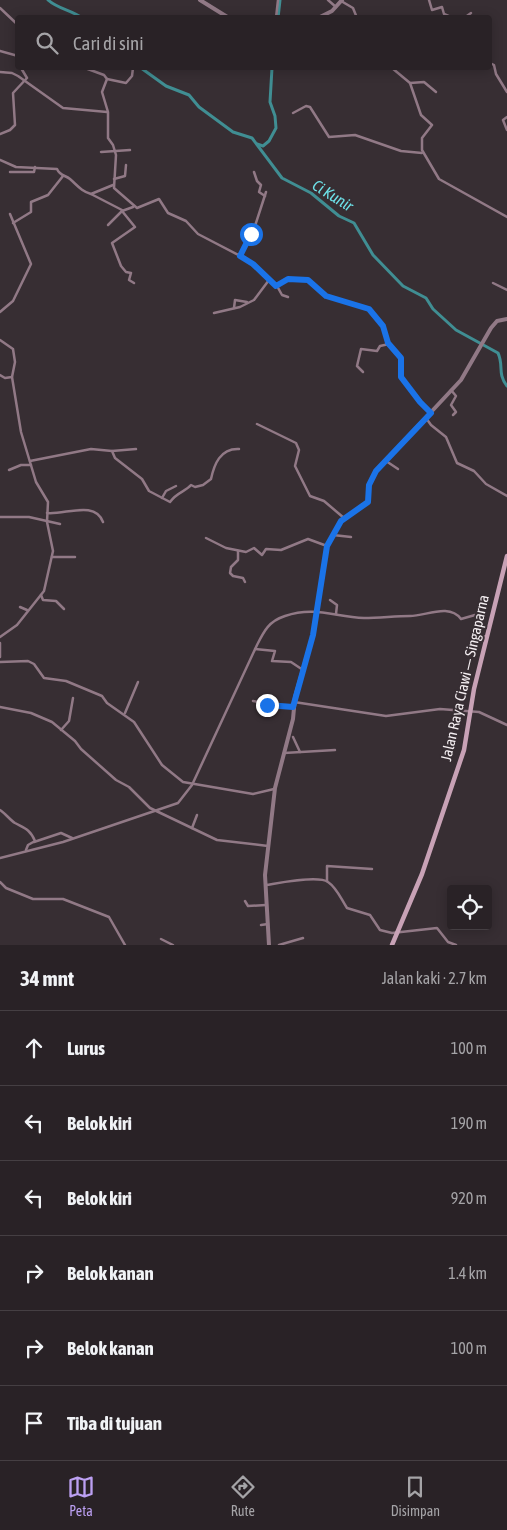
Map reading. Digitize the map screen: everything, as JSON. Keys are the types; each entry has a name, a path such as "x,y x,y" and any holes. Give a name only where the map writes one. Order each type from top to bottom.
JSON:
{"main road":[{"name":"Jalan Raya Ciawi — Singaparna","path":"392,945 422,874 458,768 466,740 474,689 507,556"}],"street":[{"path":"200,0 225,15"},
{"path":"276,15 278,0"},
{"path":"328,0 336,8"},
{"path":"323,15 336,8 341,0 353,8 356,15"},
{"path":"429,0 432,10 442,7 444,14 446,15"},
{"path":"0,8 15,22"},
{"path":"0,51 15,55"},
{"path":"492,64 507,92"},
{"path":"0,134 14,127 14,93 25,80 26,76 22,70"},
{"path":"90,70 104,75 107,79 126,83 132,76 133,70"},
{"path":"394,70 410,83 421,115 432,126 422,138 422,153 441,181 507,217"},
{"path":"0,72 12,73 25,80 69,110 108,112"},
{"path":"107,79 102,92 108,112 108,138 115,150 114,185 116,192 139,208 159,199 168,213 186,221 198,234 253,264 277,286 282,296 288,297"},
{"path":"410,83 424,82 436,92"},
{"path":"292,113 306,106 310,107 329,138 355,135 401,152 422,153"},
{"path":"507,117 503,120 507,130"},
{"path":"102,152 130,150"},
{"path":"0,160 16,167 57,169 81,190 122,210 135,227 112,244 121,266 126,272 131,273 129,280 134,283"},
{"path":"114,179 125,176 126,165"},
{"path":"10,172 34,172 35,167"},
{"path":"240,256 254,229 266,194 259,192 261,186 254,172"},
{"path":"13,223 32,212 31,202 50,193 63,176"},
{"path":"91,194 114,185"},
{"path":"108,225 122,210 134,206"},
{"path":"0,312 13,301 31,263 10,214"},
{"path":"277,286 288,279 308,280 326,296 367,308 383,326 390,344 402,359 401,377 431,413"},
{"path":"214,313 234,308 256,299 269,280"},
{"path":"493,283 507,290"},
{"path":"234,308 235,300 247,302"},
{"path":"269,945 266,884 268,846 275,788 293,719 294,705 317,610 327,546 344,518 361,509 368,502 370,481 386,461 462,379 496,321 507,319"},
{"path":"0,340 13,349 15,362 12,377 20,432 37,486 48,502 47,522 52,546 52,557 41,595 27,610 17,625 0,637"},
{"path":"362,372 357,366 361,349 375,351 380,346 390,344"},
{"path":"0,375 5,378 12,377"},
{"path":"450,390 456,395 451,406 456,412 453,415"},
{"path":"426,418 431,425 446,437 456,464 474,471 486,484 507,496"},
{"path":"257,424 296,443 299,450 295,466 310,496 324,501 344,518"},
{"path":"9,470 21,465 91,449 112,451 136,449"},
{"path":"112,451 115,458 142,479 149,490 170,502 174,496 185,488 192,485 196,487 202,485 211,479 213,466 220,457 235,449 239,450"},
{"path":"386,461 398,469"},
{"path":"162,498 166,491 176,486"},
{"path":"47,513 60,514 86,508 99,515 103,522"},
{"path":"0,517 29,517 60,524"},
{"path":"333,535 351,537"},
{"path":"206,538 218,543 222,548 246,552 254,548 262,556 266,549 281,550 308,539 327,546"},
{"path":"238,551 238,560 231,567 230,573 233,576 243,578 245,582"},
{"path":"52,557 75,556"},
{"path":"41,595 43,600 56,601 64,609"},
{"path":"330,600 336,605 336,614"},
{"path":"20,607 27,610"},
{"path":"0,858 73,838 178,803 192,785 255,649 265,630 274,620 317,610 365,618 417,616 440,610 457,614 461,619 475,615 480,618"},
{"path":"473,632 487,637"},
{"path":"0,643 0,657"},
{"path":"255,649 275,651 272,661 292,662 304,670"},
{"path":"0,662 30,662 44,678 66,681 101,695 107,703 124,713 134,722 162,765 183,782 253,794 275,788"},
{"path":"124,713 138,682"},
{"path":"62,730 69,722 73,698"},
{"path":"253,700 386,716 440,709 471,713 480,712 507,725"},
{"path":"0,707 31,713 52,722 116,780 129,786 146,805 220,841 268,846"},
{"path":"293,737 300,752"},
{"path":"284,753 335,750"},
{"path":"0,810 16,824 21,824 29,830 34,842"},
{"path":"192,828 198,815"},
{"path":"26,850 28,845 34,842 61,833 73,838"},
{"path":"327,881 327,866 372,869"},
{"path":"266,884 311,880 327,881 337,891 348,908 370,914 380,930 390,933 437,928 448,942 456,945"},
{"path":"0,882 6,888 33,899 63,899 110,917 125,945"},
{"path":"246,901 248,906 266,905"},
{"path":"260,924 268,924"},
{"path":"279,945 303,938"},
{"path":"161,939 173,945"}],"waterway":[{"name":"Ci Kunir","path":"48,0 77,15"},
{"path":"278,15 280,0"},
{"name":"Ci Kunir","path":"144,70 166,86 189,95 199,107 233,132 252,138 282,178 311,193 339,216 354,223 373,255 403,286 426,298 433,309 456,330 498,353 502,377 507,386"},
{"path":"257,144 263,146 269,141 276,128 275,116 270,102 272,70"}],"route":[{"path":"251,234 240,256 253,264 276,286 281,285 288,279 308,280 326,296 369,309 383,326 388,343 401,358 401,377 431,413 376,471 368,487 369,499 366,505 344,518 339,524 327,546 313,635 293,707 267,705"}]}
